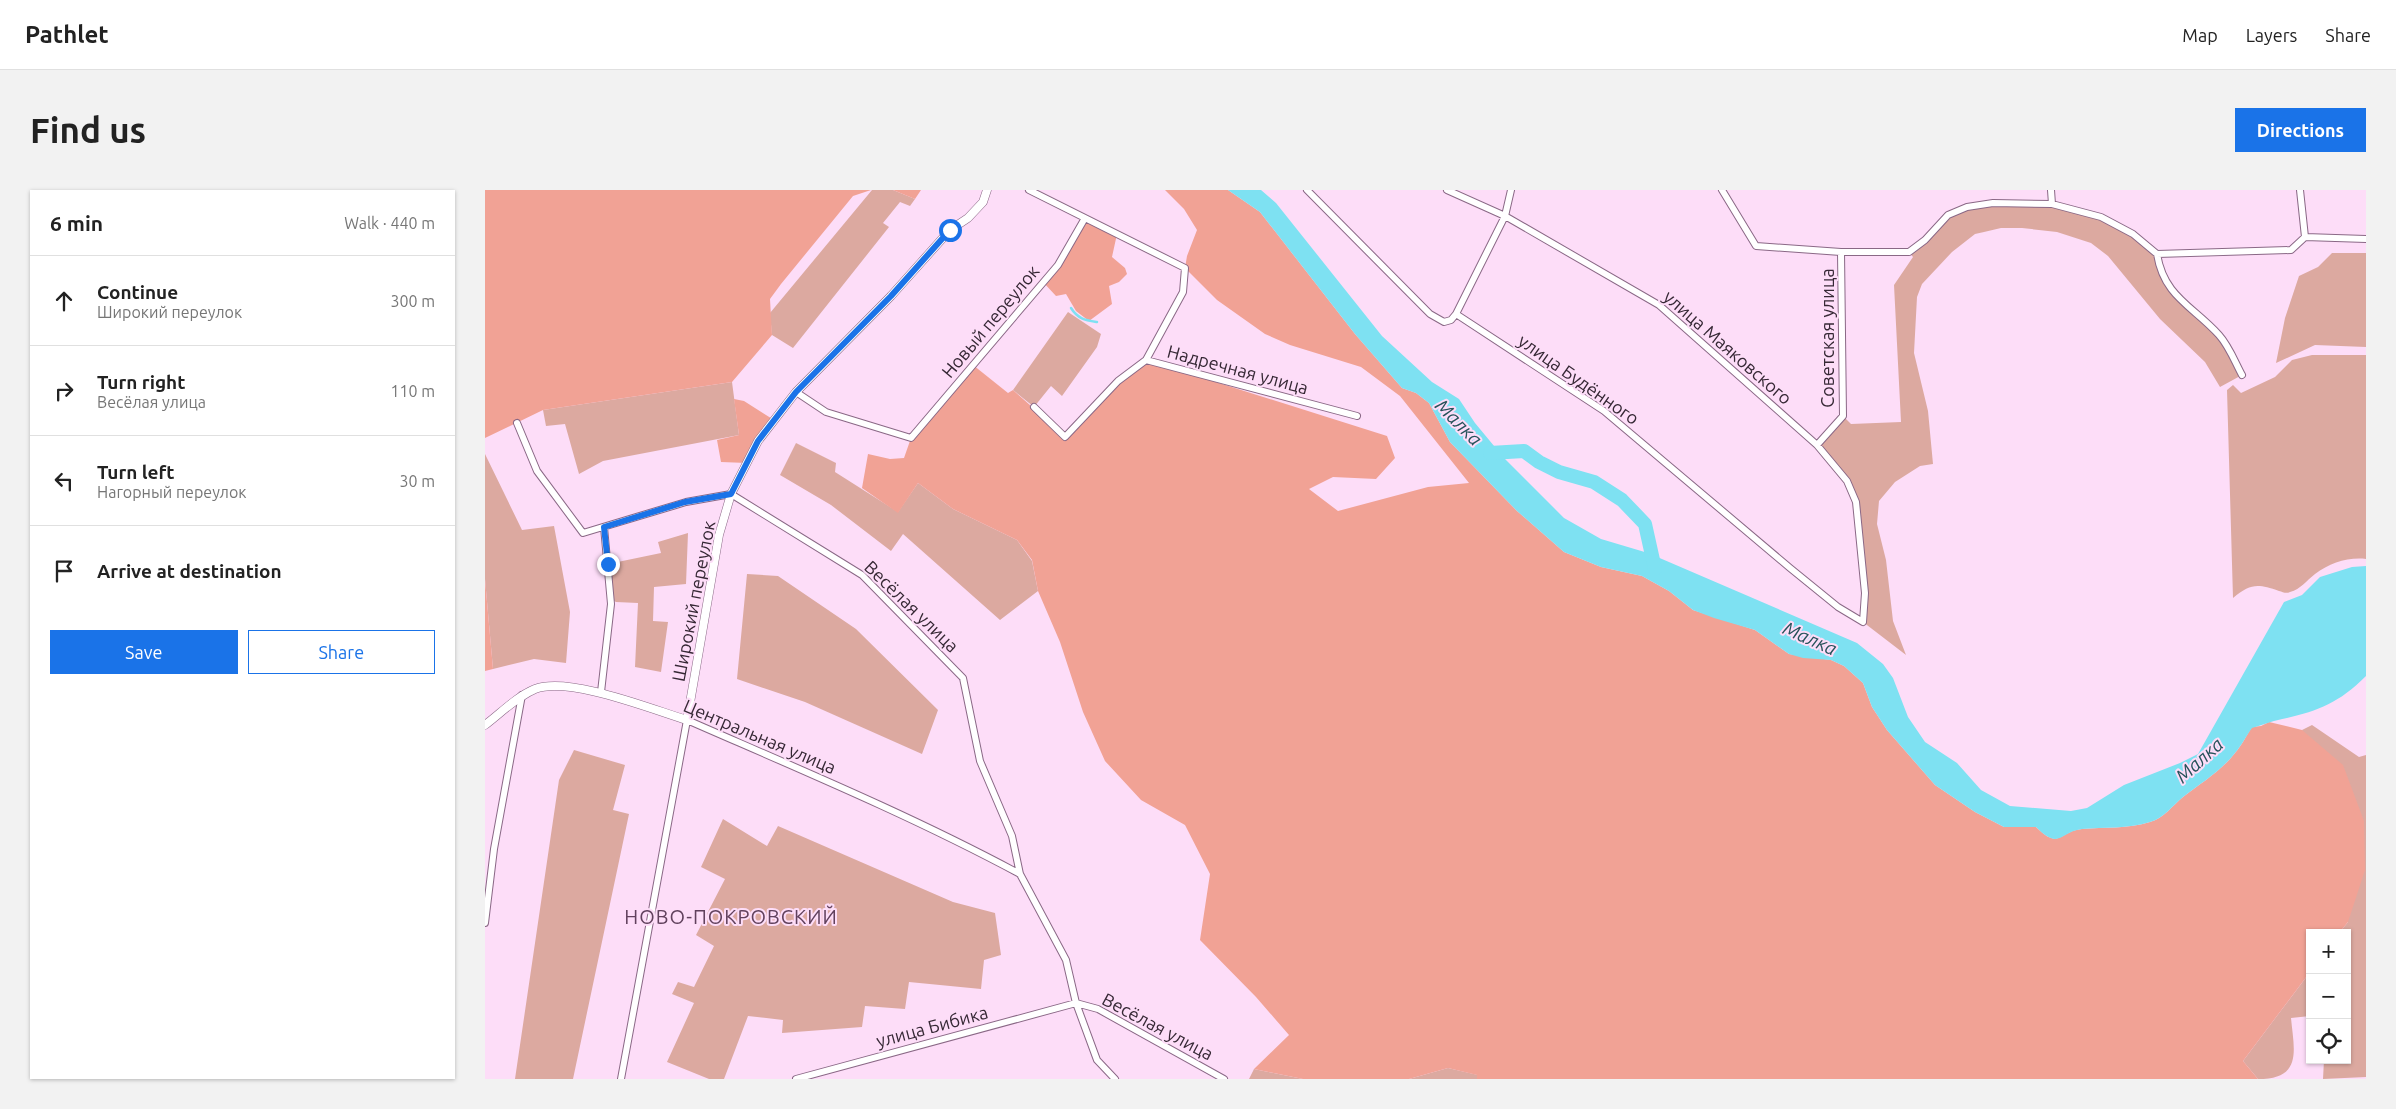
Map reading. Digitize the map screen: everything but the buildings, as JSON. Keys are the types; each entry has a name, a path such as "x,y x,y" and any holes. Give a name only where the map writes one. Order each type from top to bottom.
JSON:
{"street":[{"name":"Широкий переулок","path":"621,1079 687,720 711,576 731,494 758,441 796,392 891,296 950,230 968,218 983,202 987,190"},
{"name":"Надречная улица","path":"1029,190 1185,268 1183,292 1146,360 1357,416"},
{"path":"1307,190 1430,314 1444,322 1451,320 1456,314 1505,216 1511,190"},
{"name":"улица Маяковского","path":"1447,190 1505,216 1659,305 1817,445 1847,481 1856,502 1865,593 1863,622"},
{"name":"Советская улица","path":"1722,190 1756,246 1841,252 1909,252 1925,240 1947,215 1967,208 1993,203 2052,204 2101,217 2133,234 2157,254"},
{"path":"2051,190 2052,204"},
{"path":"2301,190 2305,237"},
{"name":"Новый переулок","path":"796,392 826,412 911,438 1058,265 1085,218"},
{"path":"2242,375 2219,334 2184,305 2168,286 2159,271 2157,254 2291,250 2305,237 2366,238"},
{"name":"Советская улица","path":"1817,445 1843,416 1841,252"},
{"name":"улица Будённого","path":"1456,314 1604,411 1790,568 1839,607 1863,622"},
{"path":"1034,407 1065,437 1117,381 1146,360"},
{"path":"517,423 537,471 583,533 685,502 731,494"},
{"name":"Весёлая улица","path":"731,494 862,575 963,678 979,761 1012,836 1020,874 1066,960 1077,1003 1097,1060 1115,1079"},
{"path":"601,692 611,604 604,527"},
{"name":"Центральная улица","path":"485,725 522,696 544,686 601,692 687,720 868,798 956,840 1020,874"},
{"path":"485,923 495,850 522,696"},
{"name":"Весёлая улица","path":"1077,1003 1098,1009 1224,1079"},
{"name":"улица Бибика","path":"796,1079 1077,1003"}],"shaded area":[{"path":"485,190 871,190 853,196 770,299 772,335 732,382 543,410 485,438"},
{"path":"872,190 893,190 915,199 910,206 900,202 883,223 889,227 793,348 772,335 770,313"},
{"path":"893,190 921,190 915,199"},
{"path":"1165,190 1228,190 1260,212 1355,334 1402,388 1416,393 1429,403 1450,442 1517,511 1564,552 1601,567 1642,576 1669,591 1693,610 1755,630 1789,654 1831,660 1844,666 1863,683 1872,707 1887,730 1935,785 1975,812 2004,827 2036,827 2050,838 2055,839 2074,830 2125,827 2150,822 2164,815 2183,797 2223,766 2237,750 2252,727 2261,726 2269,722 2302,730 2343,765 2364,821 2365,870 2348,922 2342,929 2306,929 2306,977 2243,1061 2258,1079 1477,1079 1477,1075 1448,1068 1409,1079 1303,1079 1254,1069 1289,1035 1256,997 1200,940 1210,874 1185,825 1141,800 1105,761 1083,712 1060,642 1038,591 1032,560 1017,540 953,509 918,483 898,513 862,488 868,454 890,459 904,458 911,438 973,365 1008,393 1013,390 1065,436 1118,381 1146,360 1387,436 1395,458 1376,479 1333,477 1309,489 1338,511 1428,487 1469,483 1400,396 1361,367 1290,345 1265,334 1217,300 1185,268 1187,256 1197,230 1184,209"},
{"path":"1993,203 2052,204 2101,217 2133,234 2157,254 2168,286 2219,334 2242,375 2220,387 2205,362 2160,319 2108,256 2091,243 2057,232 2001,228 1975,234 1952,252 1922,284 1917,297 1914,353 1928,411 1933,464 1920,466 1895,482 1879,501 1877,524 1886,560 1893,621 1906,655 1863,622 1862,549 1857,509 1844,476 1817,445 1843,416 1851,424 1901,422 1894,285 1913,257 1909,252 1948,215"},
{"path":"1085,218 1117,234 1112,257 1125,268 1127,274 1119,282 1109,286 1112,304 1089,321 1076,311 1066,294 1056,296 1043,282 1058,265"},
{"path":"2332,253 2366,253 2366,347 2315,345 2276,363 2285,318 2299,276 2318,267"},
{"path":"1068,312 1101,334 1097,347 1062,396 1051,386 1034,407 1013,390"},
{"path":"2312,355 2366,355 2366,559 2346,560 2333,564 2315,574 2289,593 2255,586 2250,587 2233,598 2227,390 2233,385 2241,393 2275,377 2292,360"},
{"path":"732,382 739,435 603,461 579,474 565,424 546,426 543,410"},
{"path":"734,399 744,401 774,420 747,463 721,462 717,440 739,435"},
{"path":"796,443 836,463 835,472 898,512 918,483 953,509 1017,540 1032,561 1038,591 1000,620 903,534 891,551 831,505 780,475"},
{"path":"485,454 522,530 554,526 570,612 566,663 534,659 493,669 485,579"},
{"path":"688,533 686,584 654,587 653,621 668,622 661,672 635,667 638,603 616,602 611,599 608,564 661,553 658,542"},
{"path":"747,574 778,576 856,629 938,710 922,754 805,702 737,679"},
{"path":"485,579 493,669 485,671"},
{"path":"2312,725 2359,757 2366,755 2366,1077 2323,1079 2324,1064 2351,1064 2351,929 2342,929 2348,922 2302,730"},
{"path":"574,750 625,765 613,810 629,814 573,1079 515,1079 559,780"},
{"path":"723,819 767,846 778,826 953,902 995,913 1001,955 984,960 981,989 909,982 905,1009 865,1006 862,1027 782,1033 783,1020 748,1016 724,1079 709,1079 667,1062 694,1003 672,994 678,982 694,987 714,946 696,935 725,879 701,867"},
{"path":"2306,977 2306,1016 2291,1018 2294,1051 2293,1060 2289,1068 2283,1074 2272,1078 2258,1079 2243,1061"},
{"path":"1448,1068 1478,1075 1477,1079 1409,1079"},
{"path":"1254,1069 1303,1079 1249,1079"}],"water":[{"name":"Малка","path":"1228,190 1261,190 1276,203 1382,336 1432,382 1459,399 1475,423 1504,458 1564,518 1601,539 1648,553 1857,643 1883,664 1893,678 1908,717 1925,742 1957,763 1981,790 2010,806 2071,811 2087,808 2124,785 2198,754 2284,602 2302,595 2320,577 2352,567 2366,566 2366,676 2345,694 2324,706 2313,711 2252,728 2223,766 2183,797 2164,815 2155,820 2133,826 2082,829 2055,839 2050,838 2036,827 2004,827 1975,812 1935,785 1887,730 1872,707 1863,683 1844,666 1831,660 1803,658 1789,654 1755,630 1693,610 1669,591 1642,576 1601,567 1564,552 1517,511 1450,442 1429,403 1416,393 1402,388 1355,334 1260,212"}],"waterway":[{"path":"1071,308 1076,315 1089,321 1097,322"},
{"path":"1490,453 1524,451 1539,462 1559,472 1594,482 1622,500 1645,524 1655,569"}],"district":[{"name":"НОВО-ПОКРОВСКИЙ","path":"731,916"}],"route":[{"path":"608,564 604,527 685,502 731,494 758,441 796,392 891,296 950,230"}]}
